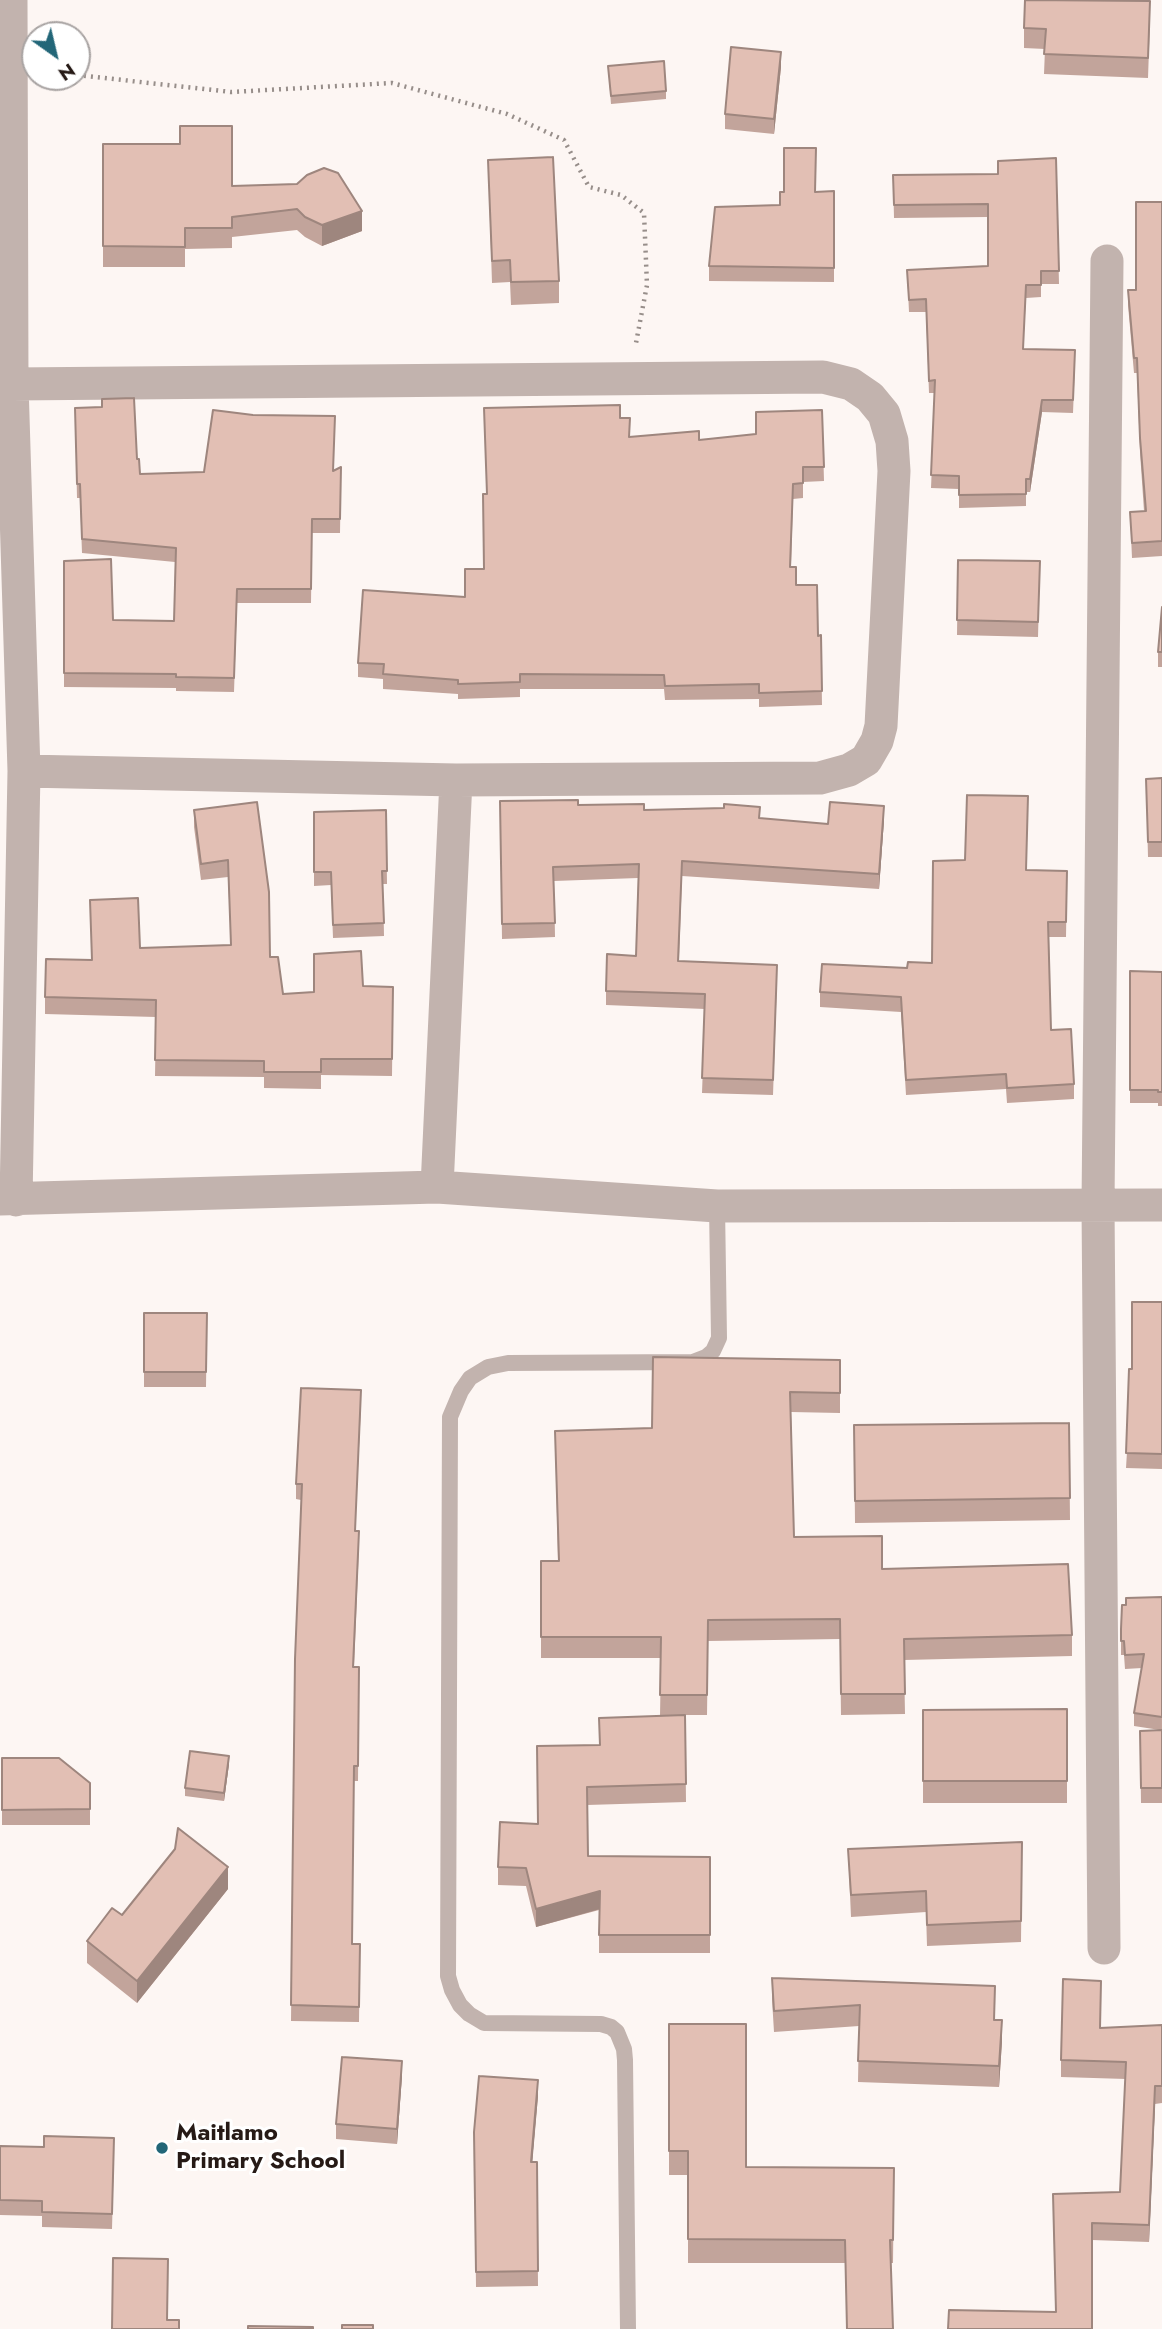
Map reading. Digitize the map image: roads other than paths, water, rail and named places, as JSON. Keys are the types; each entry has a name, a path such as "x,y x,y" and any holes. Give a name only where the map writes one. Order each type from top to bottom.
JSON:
{"street":[{"path":"11,0 12,384 24,771 8,1199 437,1187 717,1206 1162,1205"},
{"path":"1104,1948 1098,1205 1107,261"},
{"path":"12,384 823,377 851,384 870,397 884,414 892,441 894,471 881,726 877,741 866,760 849,770 820,778 456,780 24,771"},
{"path":"437,1187 456,780"}],"lane":[{"path":"628,2329 625,2060 617,2032 601,2024 484,2023 460,2005 448,1976 450,1417 454,1404 470,1378 488,1367 508,1363 693,1362 706,1357 713,1351 719,1338 717,1206"}],"place":[{"name":"Maitlamo Primary School","path":"162,2148"}]}
